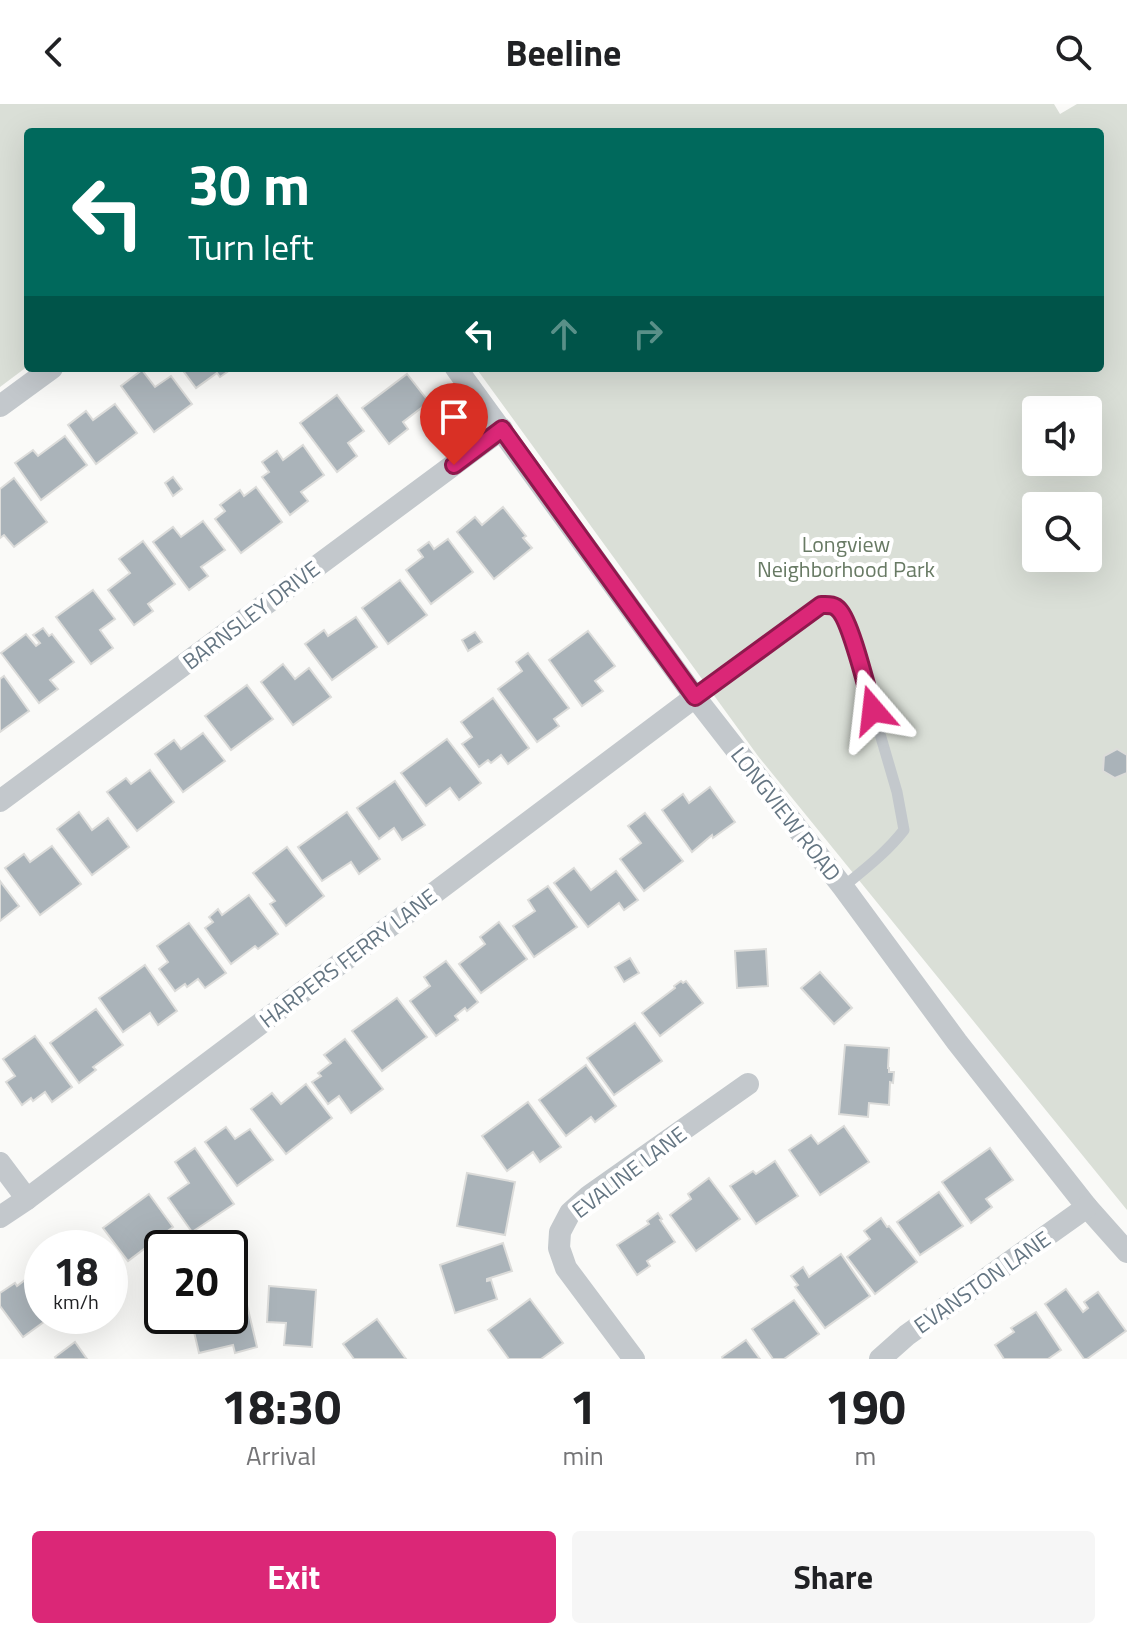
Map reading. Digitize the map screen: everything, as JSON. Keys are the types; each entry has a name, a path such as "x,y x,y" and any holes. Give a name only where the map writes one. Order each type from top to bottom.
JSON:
{"street":[{"path":"0,406 47,372"},
{"name":"LONGVIEW ROAD","path":"459,372 695,697 843,887 957,1042 1087,1207 1127,1252"},
{"name":"BARNSLEY DRIVE","path":"0,801 502,429"},
{"name":"HARPERS FERRY LANE","path":"0,1217 695,697"},
{"name":"EVALINE LANE","path":"634,1359 566,1268 559,1248 560,1232 570,1213 589,1196 748,1084"},
{"path":"0,1163 27,1199"},
{"name":"EVANSTON LANE","path":"880,1359 907,1335 1087,1207"}],"lane":[{"path":"695,697 821,605 832,605 841,611 849,628 897,792 904,830 891,847 843,887"}],"green space":[{"name":"Longview Neighborhood Park","path":"0,104 1054,104 1060,114 1077,104 1127,104 1127,1210 758,756 479,372 1104,372 1104,128 24,128 24,369 0,387"}],"building":[{"path":"139,372 144,372 155,387 171,376 192,404 154,432 121,386"},
{"path":"184,372 227,372 220,377 217,373 196,388"},
{"path":"407,374 429,402 403,422 408,429 389,444 362,408"},
{"path":"337,395 364,431 348,443 357,456 337,472 300,423"},
{"path":"115,404 137,433 96,464 68,425 86,411 93,420"},
{"path":"65,436 87,465 41,500 15,463 33,450 38,456"},
{"path":"303,445 324,475 301,492 308,501 290,515 262,477 269,472 262,462 277,451 283,460"},
{"path":"173,477 182,489 173,496 165,483"},
{"path":"14,478 47,522 14,547 4,535 0,538 0,489"},
{"path":"256,487 282,522 241,553 215,519 225,511 220,505 240,490 244,496"},
{"path":"503,507 532,548 494,579 457,532 475,517 482,525"},
{"path":"203,521 225,550 201,567 208,576 189,590 153,542 173,527 181,537"},
{"path":"448,539 473,572 431,604 406,570 423,557 418,550 429,542 434,549"},
{"path":"143,541 175,584 148,604 153,611 134,625 108,590 130,573 119,559"},
{"path":"400,580 427,615 388,644 362,608"},
{"path":"93,590 115,619 100,630 113,648 91,664 56,617"},
{"path":"356,617 377,647 332,680 305,644 324,630 328,636"},
{"path":"43,628 49,636 52,634 74,662 50,680 58,689 39,703 1,653 26,634 36,646 40,643 33,635"},
{"path":"588,631 615,666 595,681 603,691 582,706 549,660"},
{"path":"475,632 482,642 468,651 462,640"},
{"path":"528,653 569,708 554,719 559,726 537,742 498,689 522,671 516,662"},
{"path":"283,664 295,679 309,668 331,697 293,725 261,682"},
{"path":"4,676 29,711 0,732 0,679"},
{"path":"247,685 273,719 231,750 205,716"},
{"path":"493,698 529,748 508,764 501,755 479,767 462,744 472,737 461,722"},
{"path":"203,733 225,761 183,792 155,754 174,740 181,749"},
{"path":"447,739 481,783 459,800 450,788 426,806 401,773"},
{"path":"1117,749 1127,755 1127,773 1115,778 1103,771 1104,756"},
{"path":"150,770 174,802 137,831 107,792 126,778 131,784"},
{"path":"395,781 425,825 402,840 394,828 379,839 357,808"},
{"path":"710,787 735,822 713,838 712,835 692,852 662,810 683,794 689,803"},
{"path":"79,812 92,830 108,818 129,847 92,875 57,829"},
{"path":"347,812 380,859 359,874 351,862 322,881 298,847"},
{"path":"645,813 683,861 644,891 620,859 641,843 628,826"},
{"path":"52,846 81,884 40,915 5,868 24,854 30,862"},
{"path":"287,847 324,896 286,926 270,904 275,901 253,873"},
{"path":"574,868 591,890 616,871 638,900 624,910 619,903 588,927 554,883"},
{"path":"0,881 19,906 0,921"},
{"path":"548,886 577,927 534,957 513,926 535,911 528,900"},
{"path":"249,895 278,934 231,964 205,928 213,922 209,917 218,909 222,915"},
{"path":"499,922 527,959 481,993 459,964 485,944 480,937"},
{"path":"189,923 226,973 205,988 198,979 175,991 159,969 168,962 157,946"},
{"path":"766,949 768,986 737,988 735,951"},
{"path":"630,958 639,973 624,982 615,967"},
{"path":"446,961 478,1002 455,1016 458,1020 436,1036 410,1001 430,986 424,977"},
{"path":"145,965 177,1011 158,1025 150,1013 123,1032 99,998"},
{"path":"820,972 852,1008 834,1024 801,988"},
{"path":"681,981 686,981 703,1003 660,1036 642,1013"},
{"path":"397,998 427,1037 382,1071 352,1031"},
{"path":"96,1009 123,1045 93,1067 96,1070 79,1083 50,1043"},
{"path":"635,1023 662,1061 614,1095 587,1058"},
{"path":"35,1036 72,1087 52,1102 45,1092 22,1105 6,1082 15,1076 3,1059"},
{"path":"345,1039 383,1089 351,1113 339,1096 328,1104 312,1082 331,1063 324,1055"},
{"path":"845,1045 889,1048 888,1068 889,1072 894,1072 893,1083 890,1082 889,1105 869,1103 868,1117 839,1114"},
{"path":"586,1065 616,1106 595,1122 591,1117 566,1136 539,1100"},
{"path":"306,1084 332,1118 286,1154 251,1109 272,1093 281,1104"},
{"path":"528,1102 561,1147 540,1162 533,1152 507,1171 482,1136"},
{"path":"844,1126 869,1162 820,1195 789,1150 811,1135 818,1144"},
{"path":"226,1127 235,1139 250,1129 273,1160 237,1186 205,1142"},
{"path":"195,1148 234,1204 191,1230 168,1198 189,1183 175,1162"},
{"path":"990,1148 1013,1180 986,1199 992,1207 971,1223 942,1182"},
{"path":"775,1161 798,1196 756,1224 730,1186"},
{"path":"467,1173 515,1182 505,1235 457,1226"},
{"path":"709,1178 740,1219 696,1251 670,1215 691,1199 688,1194"},
{"path":"939,1192 963,1226 920,1255 897,1222"},
{"path":"149,1194 173,1227 169,1230 144,1230 144,1249 128,1261 128,1230 103,1228"},
{"path":"658,1213 675,1242 647,1261 650,1266 637,1275 617,1245 649,1224 647,1221"},
{"path":"881,1218 917,1262 875,1294 847,1257 870,1239 864,1231"},
{"path":"503,1243 512,1271 487,1279 491,1280 497,1299 455,1313 440,1265"},
{"path":"841,1254 870,1296 825,1328 795,1287 798,1285 791,1276 803,1267 809,1277"},
{"path":"24,1281 24,1334 27,1334 23,1337 0,1306 0,1293 15,1283 17,1286"},
{"path":"269,1286 316,1290 312,1347 284,1345 286,1323 267,1322"},
{"path":"1066,1289 1083,1312 1088,1308 1084,1302 1098,1292 1126,1331 1084,1359 1045,1304"},
{"path":"530,1299 563,1343 541,1359 509,1359 488,1330"},
{"path":"794,1300 819,1334 784,1359 773,1359 752,1329"},
{"path":"248,1309 257,1347 235,1353 233,1345 199,1353 195,1334 248,1334"},
{"path":"1036,1312 1061,1350 1048,1359 1004,1359 995,1345 1014,1332 1011,1328"},
{"path":"377,1319 406,1359 354,1359 343,1344"},
{"path":"746,1340 760,1359 723,1359 722,1357"},
{"path":"75,1342 87,1359 56,1359 55,1357"}],"route":[{"path":"454,465 502,429 695,697 821,605 832,605 841,611 849,628 873,710"}]}
